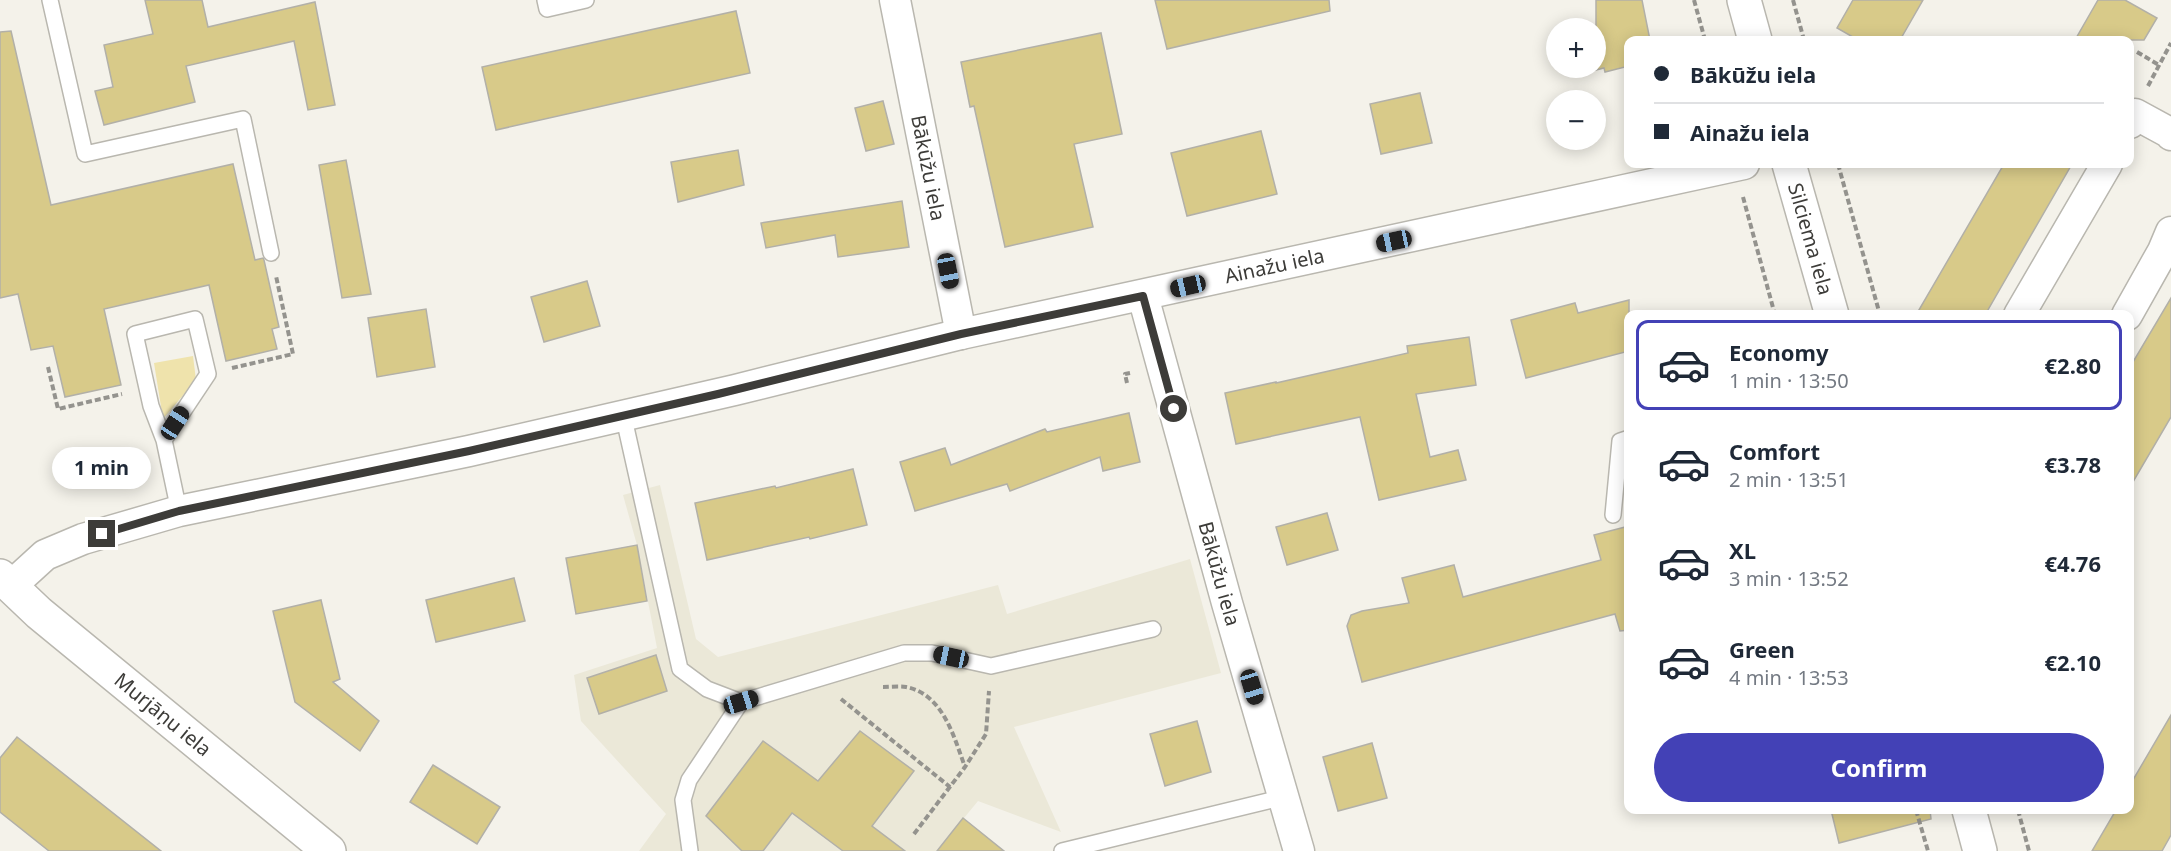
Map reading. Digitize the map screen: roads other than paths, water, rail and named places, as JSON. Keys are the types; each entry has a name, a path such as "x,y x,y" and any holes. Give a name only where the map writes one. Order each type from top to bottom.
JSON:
{"street":[{"name":"Bākūžu iela","path":"895,0 961,334"},
{"path":"1744,0 1754,36"},
{"path":"2134,119 2171,135"},
{"name":"Ainažu iela","path":"6,581 45,555 83,539 179,511 469,451 961,334 1722,168"},
{"name":"Silciema iela","path":"1790,168 1831,310"},
{"path":"2022,310 2105,168"},
{"path":"2130,310 2171,232"},
{"name":"Bākūžu iela","path":"1143,296 1227,603 1299,851"},
{"name":"Murjāņu iela","path":"6,581 39,613 329,851"},
{"path":"1970,814 1980,851"}],"lane":[{"path":"50,0 85,154 243,119 271,253"},
{"path":"545,0 547,9 586,0"},
{"path":"164,440 208,374 195,319 135,334 151,406 164,440 179,511"},
{"path":"623,414 680,669 707,688 741,702 904,653 932,653 991,666 1153,629"},
{"path":"1613,515 1620,441 1624,440"},
{"path":"690,851 683,800 689,780 741,702"},
{"path":"1062,851 1284,796"}]}
